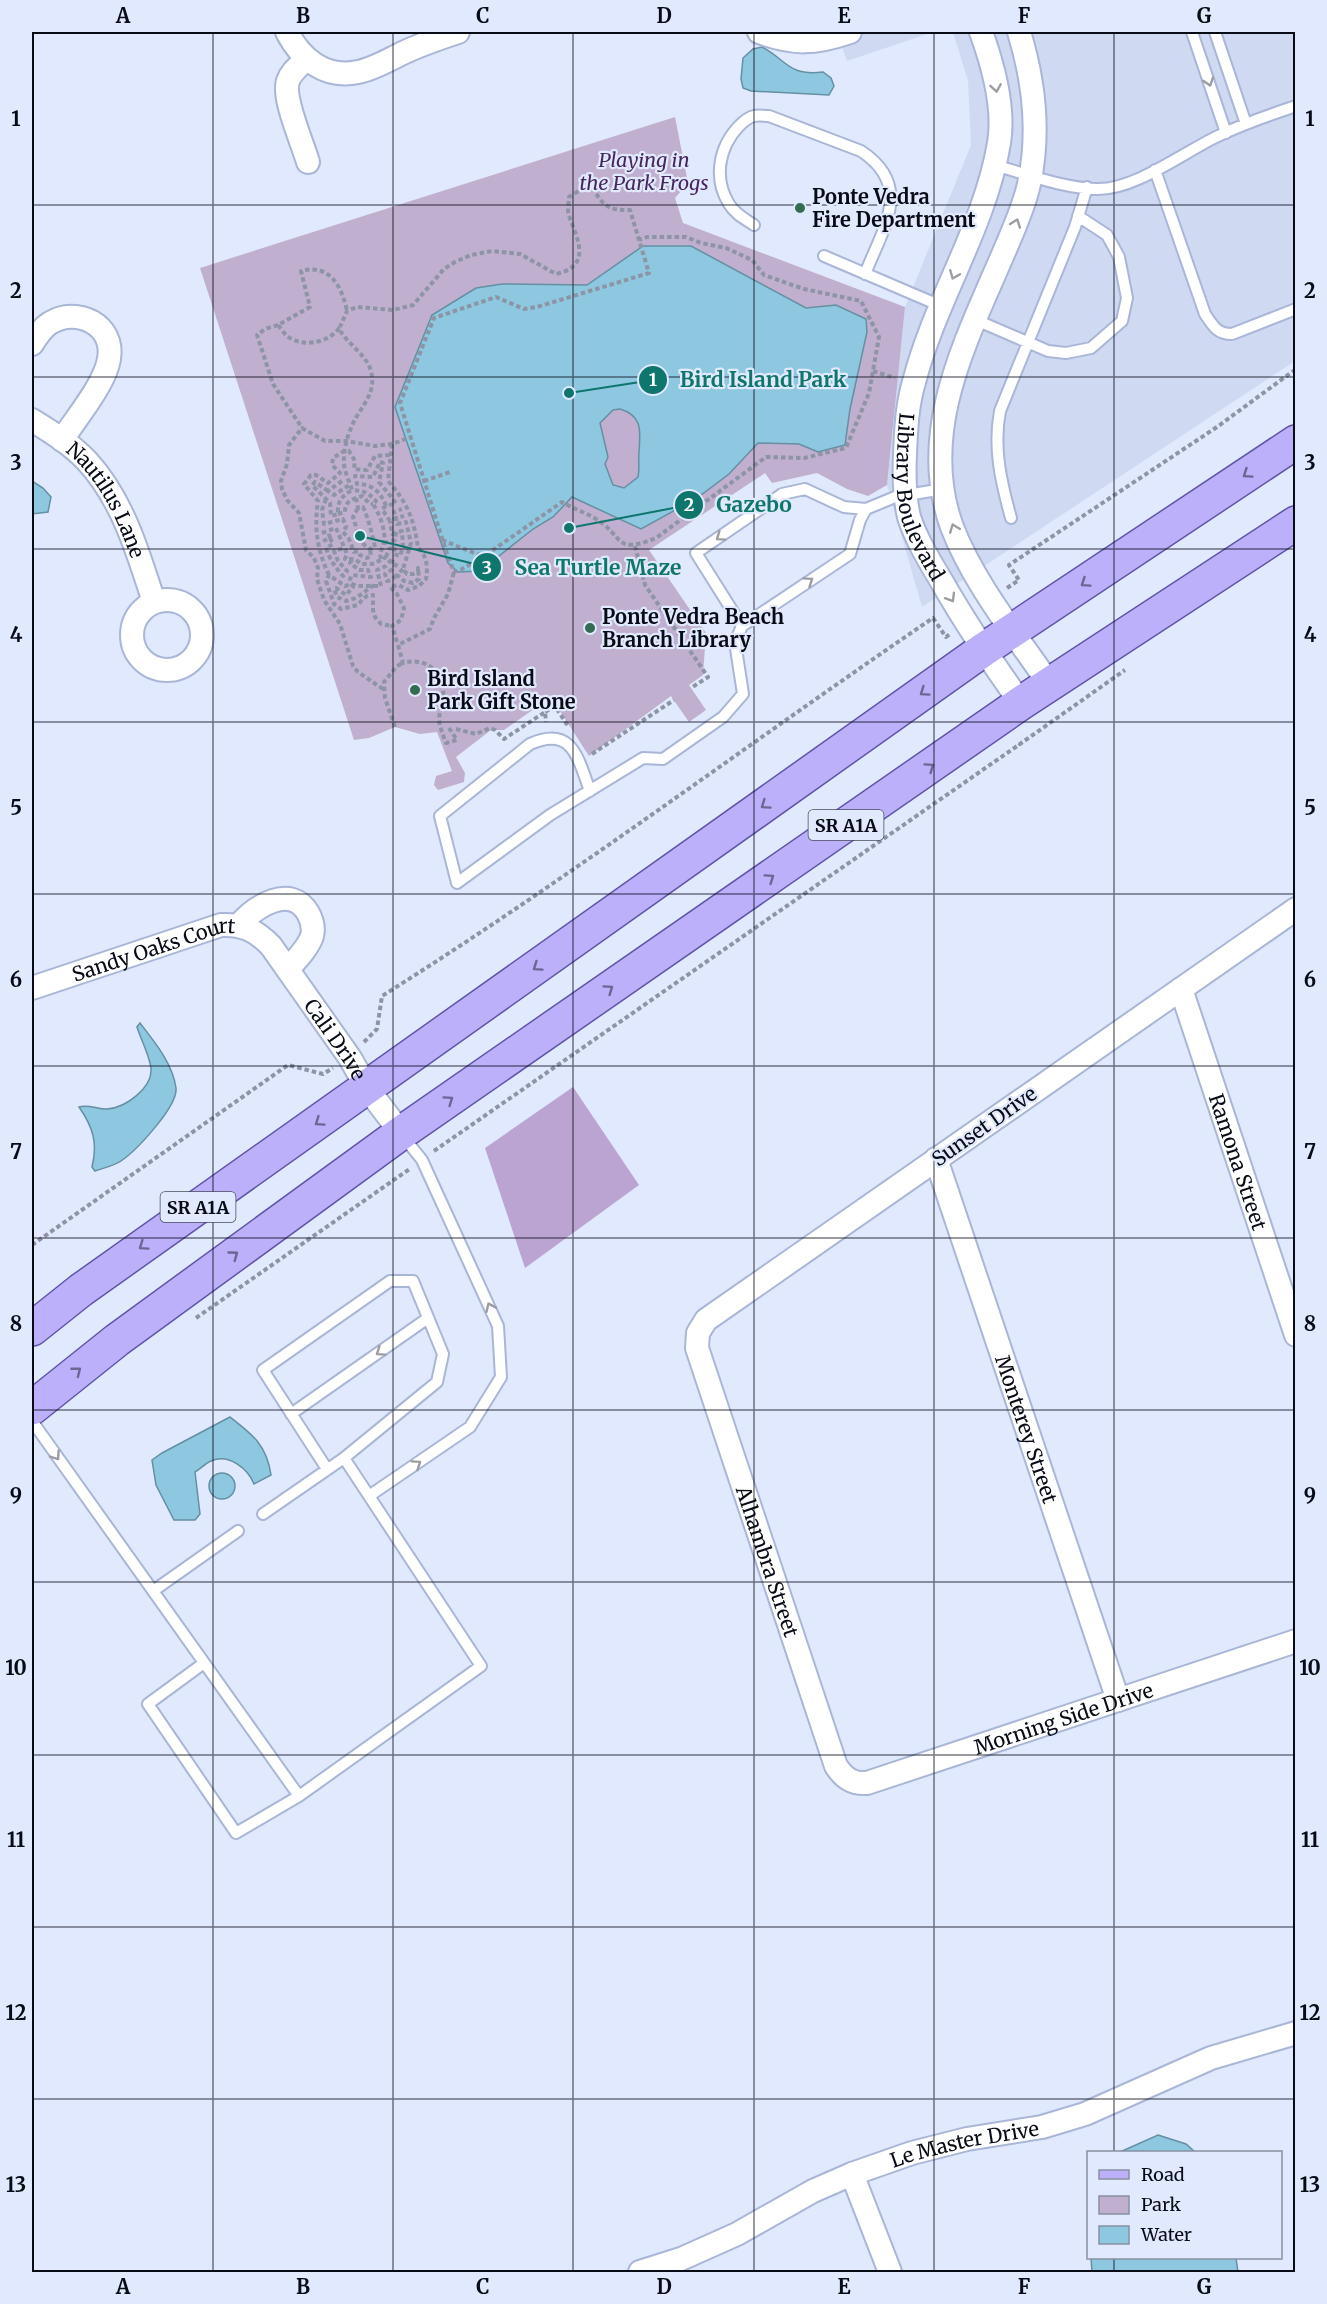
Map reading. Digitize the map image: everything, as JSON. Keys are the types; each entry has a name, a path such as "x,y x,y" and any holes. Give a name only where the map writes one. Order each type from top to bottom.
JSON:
{"main road":[{"name":"SR A1A","path":"32,1329 81,1290 983,650 1296,442"},
{"name":"SR A1A","path":"32,1407 117,1340 401,1133 1021,704 1296,523"}],"street":[{"path":"287,32 294,47 313,64 339,73 358,72 449,33"},
{"path":"759,32 778,39 803,42 828,39 850,32"},
{"name":"Library Boulevard","path":"981,32 996,83 1000,119 999,142 983,203 923,351 913,384 906,425 905,496 910,519 928,558 965,622 1021,704"},
{"name":"Library Boulevard","path":"1019,32 1029,63 1035,105 1034,144 1029,185 1015,226 953,372 943,414 941,454 943,489 966,557 992,600 1050,685"},
{"path":"308,162 287,95 287,83 292,73 313,64"},
{"path":"941,306 976,320"},
{"path":"32,344 50,323 72,315 93,321 107,339 110,351 106,371 62,440"},
{"name":"Nautilus Lane","path":"32,420 62,440 86,461 104,482 119,507 138,553 154,602"},
{"path":"239,925 252,911 277,899 286,898 304,907 313,926 312,936 301,955 288,969"},
{"name":"Sunset Drive","path":"700,1357 697,1348 698,1333 705,1320 1296,909"},
{"name":"Sandy Oaks Court","path":"32,988 220,925 239,925 261,935 271,946"},
{"name":"Cali Drive","path":"271,946 350,1058 367,1088 401,1133"},
{"name":"Ramona Street","path":"1181,989 1296,1335"},
{"name":"Monterey Street","path":"936,1159 1118,1700"},
{"name":"Alhambra Street","path":"700,1357 836,1766"},
{"name":"Morning Side Drive","path":"836,1766 847,1779 858,1784 867,1783 1296,1641"},
{"name":"Le Master Drive","path":"640,2272 681,2259 737,2234 813,2192 852,2174 912,2153 967,2139 1042,2127 1085,2114 1211,2058 1296,2033"},
{"path":"852,2174 890,2272"}],"lane":[{"path":"1192,32 1226,133"},
{"path":"1198,47 1216,36 1246,124"},
{"path":"993,165 1073,186 1098,189 1122,184 1246,124 1296,106"},
{"path":"754,225 737,214 729,205 719,174 722,154 729,136 743,122 753,116 769,116 861,151 874,159 884,172 890,183 891,197 890,209 865,274"},
{"path":"1155,170 1205,314 1215,330 1223,334 1232,334 1296,309"},
{"path":"1011,518 1001,482 996,431 1000,411 1087,188"},
{"path":"976,320 1048,351 1066,353 1091,348 1122,321 1127,298 1119,257 1107,235 1078,216"},
{"path":"824,256 941,306"},
{"path":"742,626 696,554 782,494 805,489 844,507 866,508 895,497 943,489"},
{"path":"590,791 576,755 565,742 546,737 530,744 440,816 457,884 550,815 590,791 643,758 663,759 723,717 743,694 735,642 742,626 850,554 866,508"},
{"path":"369,1496 470,1427 501,1377 498,1326 422,1160 401,1133"},
{"path":"263,1514 344,1458 438,1382 443,1354 413,1281 390,1281 263,1370 327,1469"},
{"path":"291,1414 428,1318"},
{"path":"32,1421 299,1796"},
{"path":"204,1663 148,1704 236,1833 299,1796 481,1666 344,1458"},
{"path":"153,1591 238,1531"}],"path":[{"path":"347,311 357,307 393,310 413,304 449,265 471,255 492,251 520,254 556,274 566,272 576,262 580,244 568,215 569,197 590,184 602,204 609,208 630,210 649,273 537,307 524,309 496,297 434,318 400,403 454,572 448,594 430,629 398,645"},
{"path":"454,572 483,557 562,502 597,520 619,541 635,546 656,538 766,457 804,458 846,448 869,393 879,337 861,301 804,289 764,275 752,260 726,248 701,243 686,237 647,237 639,240"},
{"path":"278,325 288,337 308,343 324,340 337,332 347,311 338,284 331,275 309,269 301,271 310,307 257,335 273,384 302,428 325,441 346,441 375,446 411,438"},
{"path":"340,327 349,343 370,367 372,381 367,402 351,428 344,451 344,463 352,490"},
{"path":"992,600 1019,580 1009,565 1216,427 1296,369"},
{"path":"873,371 896,378"},
{"path":"302,428 290,445 281,481 282,489 287,500 299,513 306,550 314,558 318,568 317,579 324,600 340,624 353,666 383,689"},
{"path":"392,444 388,481 405,501 416,532 418,548 423,552 427,568 426,579 415,589 408,590 397,585 390,587 402,603 403,616 392,626"},
{"path":"390,455 375,456 367,470 354,469 356,461 349,452 344,451 333,458 332,465 340,473 328,483 316,475 311,475 304,484 318,501 316,536 321,558 329,575 345,586 352,584 381,586 377,570 386,566 390,561"},
{"path":"322,532 336,528 347,554 345,559 355,559 362,564 372,564 381,560 389,549 395,547 394,554 400,556 403,547 402,531 392,534 390,521 382,509 396,503 379,482 383,463 380,462 373,477 355,476 357,484 373,487 378,491 386,506"},
{"path":"424,481 450,472"},
{"path":"328,491 342,481"},
{"path":"351,484 334,495 315,482 312,485 330,503 331,516 345,512 346,503 362,496 373,504"},
{"path":"338,514 342,495 352,490 365,491 376,501 373,504 377,515 382,520 384,543 380,554 381,560"},
{"path":"356,498 358,508 352,517 360,539 365,547 370,549"},
{"path":"326,499 323,503 324,524 343,519 346,527 344,532 354,552 358,551 360,555 367,558 371,556 370,549"},
{"path":"358,508 363,507 372,533 375,547 370,549"},
{"path":"386,556 390,561 397,563 386,574 387,581 398,576 403,569 411,543 406,522 397,524 394,512 402,509"},
{"path":"390,521 404,516"},
{"path":"328,531 333,544 326,548 333,564 343,576 347,571 338,561 334,551 345,548"},
{"path":"384,543 397,539 396,532"},
{"path":"323,541 330,538"},
{"path":"442,540 483,557"},
{"path":"635,546 645,585 708,677 691,688"},
{"path":"352,560 350,563 354,568 368,570 371,577 352,575 351,592 346,595 336,588 338,597 351,601 375,585"},
{"path":"398,576 409,583 419,579 418,567 418,571 413,574 407,574 403,569"},
{"path":"329,575 326,581 334,604 341,609 353,608 369,595 373,595 375,617 381,624 392,626"},
{"path":"397,585 398,576"},
{"path":"32,1245 288,1065 323,1074 350,1058 377,1029 382,996 601,849 793,713 933,618 946,637 965,622"},
{"path":"392,626 403,663"},
{"path":"395,727 383,689 384,681 403,663 419,661 436,670 441,679 443,701 439,718 446,743 457,740 449,728"},
{"path":"589,756 674,700"},
{"path":"456,729 476,734 490,728 504,738 555,706 572,731"},
{"path":"546,712 546,722"},
{"path":"194,1320 1020,744"}],"shaded area":[{"path":"836,32 933,32 847,61"},
{"path":"953,32 1295,32 1295,361 922,607 887,485 905,307 971,145 968,81"},
{"path":"573,1087 639,1185 525,1268 485,1148"}],"green space":[{"name":"Playing in the Park Frogs","path":"675,117 688,183 675,198 683,223 905,307 887,485 868,496 847,489 817,473 772,483 765,473 649,550 706,633 703,675 689,685 706,710 689,722 671,696 589,756 551,697 504,730 491,730 456,757 465,773 464,782 438,790 434,785 436,776 452,771 437,732 420,734 395,727 369,738 354,740 200,268"}],"water":[{"path":"762,47 795,70 811,73 823,72 831,78 834,86 829,95 751,91 743,88 741,79 743,58 753,49"},
{"path":"643,246 691,246 806,308 836,305 866,319 867,332 850,409 845,445 818,452 799,444 758,443 729,474 697,498 641,529 572,497 553,517 533,529 480,571 458,572 448,563 395,407 432,315 476,288 502,284 587,285","holes":["620,409 628,412 639,426 639,471 638,477 624,488 613,485 605,464 608,457 600,423 613,410"]},
{"path":"32,481 51,497 48,512 32,514"},
{"path":"140,1023 157,1045 171,1070 176,1088 175,1096 164,1116 137,1147 118,1163 95,1171 92,1167 93,1136 88,1121 79,1107 114,1108 136,1096 148,1083 151,1068 137,1027"},
{"path":"230,1417 245,1429 262,1448 271,1475 254,1484 243,1468 237,1464 224,1459 211,1461 195,1472 200,1514 195,1520 174,1520 156,1485 152,1460"},
{"path":"222,1473 232,1476 235,1486 232,1496 222,1499 212,1496 209,1486 212,1476"},
{"path":"1158,2135 1186,2144 1194,2151 1122,2151"},
{"path":"1091,2259 1236,2259 1238,2272 1092,2272"}],"place":[{"name":"Ponte Vedra Fire Department","path":"800,208"},
{"name":"Bird Island Park","path":"569,393"},
{"name":"Gazebo","path":"569,528"},
{"name":"Sea Turtle Maze","path":"360,536"},
{"name":"Ponte Vedra Beach Branch Library","path":"590,628"},
{"name":"Bird Island Park Gift Stone","path":"415,690"}]}
